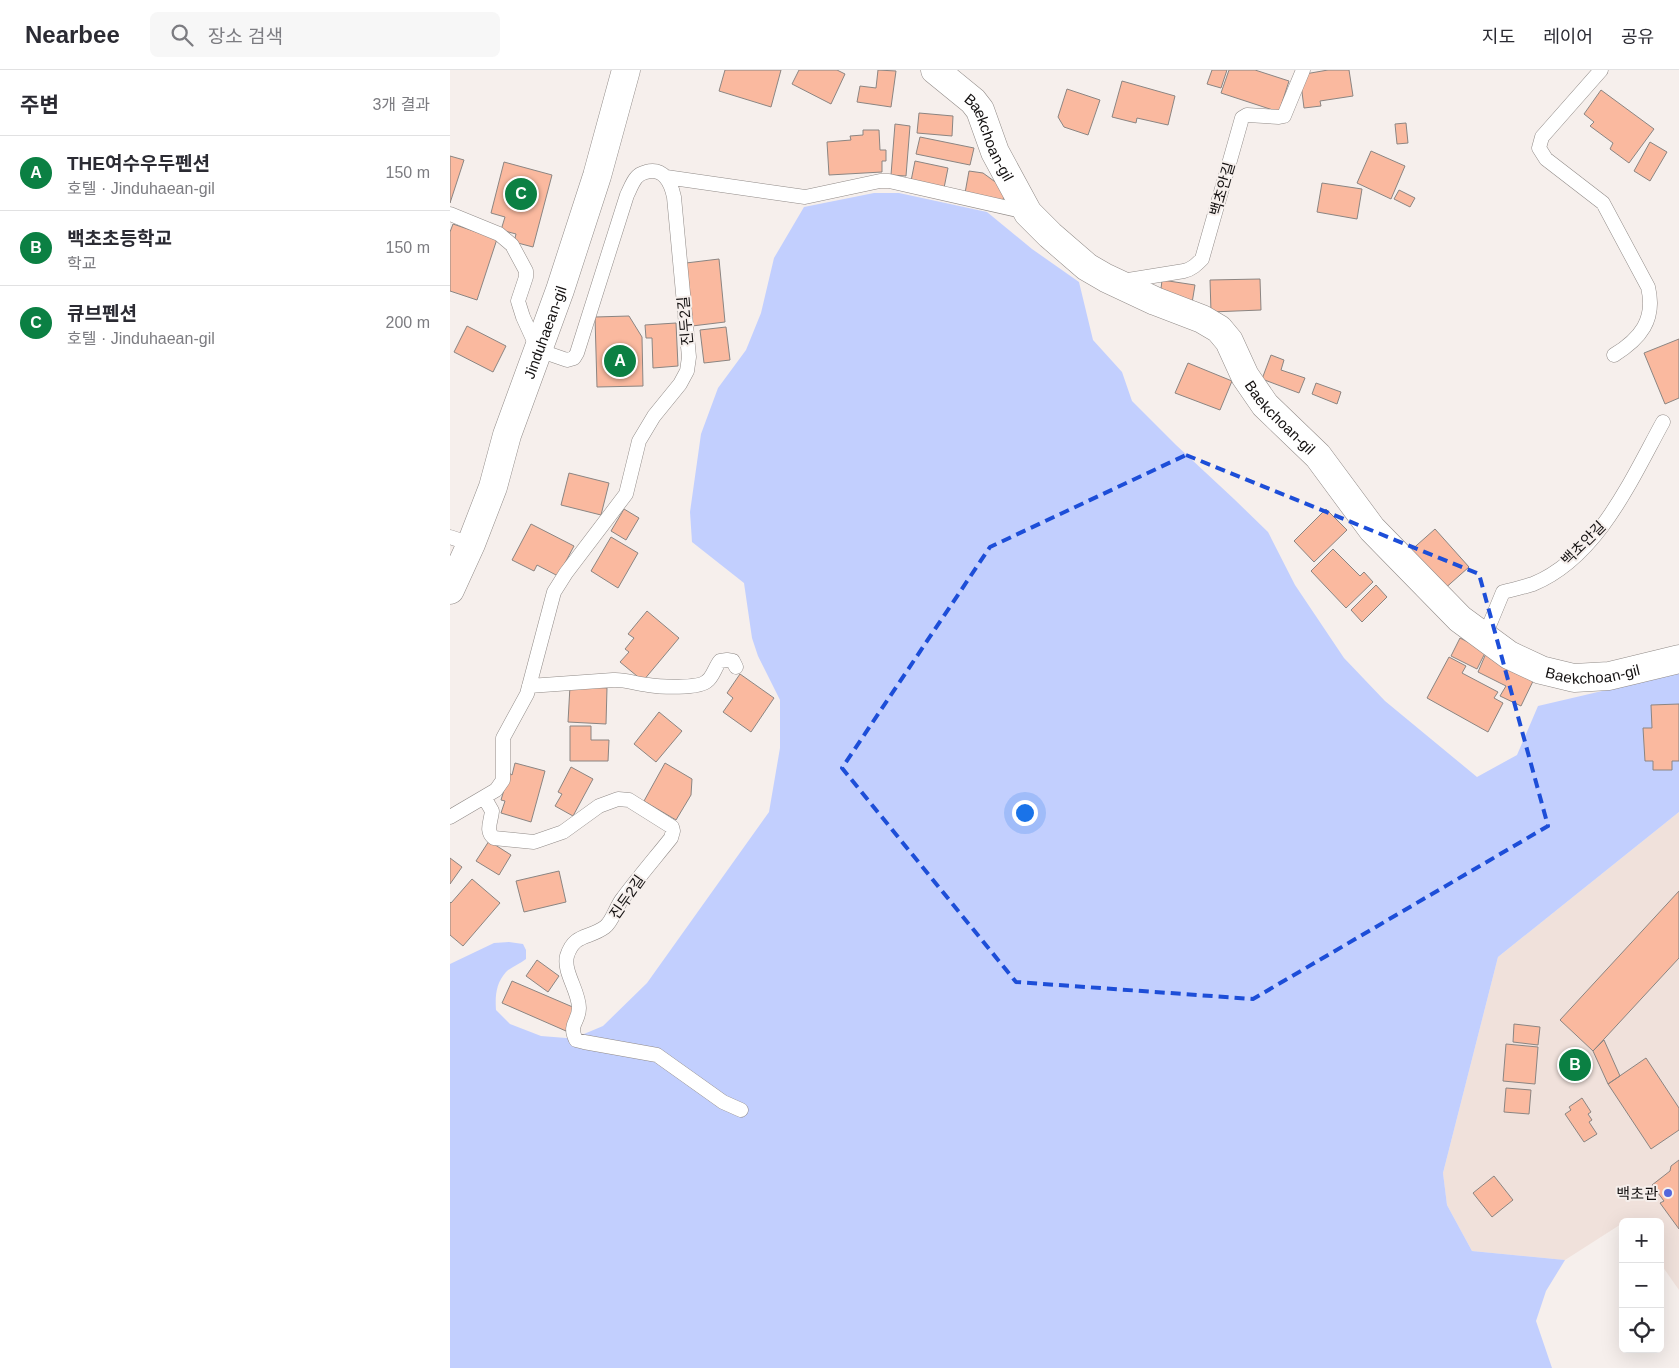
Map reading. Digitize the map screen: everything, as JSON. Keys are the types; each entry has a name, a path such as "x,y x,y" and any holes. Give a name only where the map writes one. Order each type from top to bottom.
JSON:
{"street":[{"name":"Jinduhaean-gil","path":"450,590 460,541 493,488 507,435 560,290 597,176 626,70"},
{"name":"Baekchoan-gil","path":"935,70 973,101 980,110 995,152 1028,213 1087,267 1113,282 1154,301 1202,319 1219,329 1229,341 1245,376 1265,405 1318,456 1372,529 1460,619 1509,655 1541,670 1574,678 1609,676 1679,660"}],"lane":[{"name":"백초안길","path":"1113,282 1192,269 1202,259 1242,118 1247,115 1284,116 1303,70"},
{"path":"1601,70 1542,137 1539,148 1546,159 1603,203 1648,287 1650,307 1644,326 1632,343 1614,355"},
{"path":"450,214 499,234 512,245 526,271 526,277 518,301 538,350 567,360 574,358 577,353 627,195 637,176 650,171 660,172 666,177 805,197 880,181 890,181 1028,213"},
{"name":"진두2길","path":"450,817 496,790 503,780 503,738 522,704 529,686 554,592 566,573 626,494 639,441 654,416 680,384 687,371 689,357 674,197 666,177"},
{"name":"백초안길","path":"1484,638 1503,592 1532,584 1542,579 1576,556 1597,534 1614,510 1663,422"},
{"path":"529,686 613,680 623,680 650,686 691,686 708,681 720,661 727,660 733,662 736,667"},
{"name":"진두2길","path":"484,797 492,811 488,829 490,835 494,838 534,842 563,832 599,806 618,799 629,800 672,827 671,838 621,900 606,926 580,938 571,945 566,965 579,1006 579,1015 572,1028 572,1032 576,1040 657,1055 723,1102 740,1110"}],"highlighted area":[{"path":"1186,455 1479,574 1548,826 1253,999 1016,982 842,768 990,547"}],"shaded area":[{"path":"874,193 899,193 987,212 1032,249 1079,282 1093,340 1122,372 1132,401 1268,532 1295,585 1344,658 1385,701 1477,777 1517,755 1538,706 1679,673 1679,812 1498,957 1443,1173 1447,1205 1472,1251 1565,1260 1546,1291 1536,1321 1552,1368 450,1368 450,964 494,943 509,942 523,944 526,950 526,959 508,970 500,981 497,990 496,1010 510,1024 541,1036 566,1038 584,1034 603,1026 647,983 769,812 780,748 780,700 758,656 752,638 744,583 692,542 690,512 701,434 718,388 746,350 761,313 774,258 804,207"},
{"path":"1679,812 1679,1290 1664,1269 1664,1218 1619,1218 1619,1225 1565,1260 1472,1251 1447,1205 1443,1173 1498,957"}],"building":[{"path":"725,70 781,70 771,107 719,91"},
{"path":"799,70 837,70 845,74 831,104 792,84"},
{"path":"878,70 896,71 891,107 857,102 860,86 876,88"},
{"path":"1212,70 1227,70 1221,88 1207,84"},
{"path":"1229,70 1255,70 1289,81 1279,112 1221,93"},
{"path":"1328,70 1349,70 1353,96 1320,101 1321,106 1304,108 1301,84 1305,74"},
{"path":"1122,81 1175,96 1168,125 1137,118 1136,123 1112,117"},
{"path":"1067,89 1100,100 1088,135 1064,127 1058,117"},
{"path":"1601,90 1654,129 1629,163 1610,149 1613,143 1590,126 1594,122 1584,114"},
{"path":"919,113 953,116 952,136 917,133"},
{"path":"1406,123 1408,143 1397,144 1395,124"},
{"path":"895,124 910,126 906,176 891,175"},
{"path":"863,130 879,130 880,150 886,150 886,161 882,161 882,172 829,175 827,142 851,140 850,136 863,135"},
{"path":"920,137 974,148 970,165 916,154"},
{"path":"1650,142 1667,152 1650,181 1634,171"},
{"path":"1371,151 1405,166 1391,199 1357,183"},
{"path":"450,156 464,160 450,203"},
{"path":"915,161 948,168 944,188 911,181"},
{"path":"504,162 552,175 533,247 514,242 516,234 501,230 505,217 491,213"},
{"path":"969,171 983,173 1005,189 1003,200 965,193"},
{"path":"1322,183 1362,189 1357,219 1317,212"},
{"path":"1399,190 1415,198 1410,207 1394,199"},
{"path":"453,224 497,239 477,300 450,291 450,232"},
{"path":"719,259 725,322 692,326 686,263"},
{"path":"1260,279 1261,310 1211,312 1210,280"},
{"path":"1162,280 1195,285 1192,303 1160,298"},
{"path":"629,316 642,337 643,386 597,387 595,317"},
{"path":"676,323 678,366 653,368 652,338 646,338 645,325"},
{"path":"467,326 506,346 493,372 454,352"},
{"path":"726,327 730,360 704,363 700,330"},
{"path":"1679,339 1679,398 1665,404 1644,353"},
{"path":"1271,355 1284,360 1281,370 1305,378 1299,393 1262,379"},
{"path":"1188,363 1232,381 1220,410 1175,393"},
{"path":"1316,383 1341,392 1337,404 1312,394"},
{"path":"569,473 609,483 601,515 561,505"},
{"path":"624,509 639,518 626,540 611,531"},
{"path":"1326,509 1347,530 1314,562 1294,541"},
{"path":"531,524 574,546 558,576 537,565 534,571 512,560"},
{"path":"1435,529 1469,567 1442,591 1408,553"},
{"path":"611,537 638,553 618,588 591,571"},
{"path":"1333,549 1360,576 1364,572 1373,582 1346,608 1311,571"},
{"path":"1376,585 1387,597 1362,622 1351,610"},
{"path":"647,611 679,638 643,681 620,662 629,652 625,649 634,638 628,634"},
{"path":"1460,638 1486,651 1477,669 1451,656"},
{"path":"1487,651 1536,675 1521,706 1500,696 1506,686 1478,672"},
{"path":"1449,657 1466,666 1462,673 1498,692 1494,698 1503,703 1488,732 1427,698"},
{"path":"740,674 774,698 751,732 723,712 733,698 727,693"},
{"path":"570,686 607,688 606,724 568,722"},
{"path":"1679,704 1679,761 1672,761 1672,770 1653,770 1653,761 1645,761 1643,728 1652,728 1651,705"},
{"path":"659,712 682,731 656,762 634,744"},
{"path":"570,726 591,726 591,740 609,740 608,761 570,761"},
{"path":"515,763 545,771 531,822 501,813 505,801 501,800 509,773 512,775"},
{"path":"665,763 692,779 691,795 676,820 644,801"},
{"path":"571,767 593,779 573,816 555,806 562,794 558,792"},
{"path":"489,841 511,855 499,875 476,861"},
{"path":"450,858 462,867 450,884"},
{"path":"559,871 566,902 524,912 516,881"},
{"path":"472,879 500,903 463,946 450,935 450,902"},
{"path":"1679,891 1679,958 1593,1051 1560,1020"},
{"path":"537,960 559,976 548,992 526,976"},
{"path":"512,981 575,1008 566,1031 502,1003"},
{"path":"1514,1024 1540,1027 1538,1045 1513,1042"},
{"path":"1604,1040 1620,1076 1608,1084 1593,1051"},
{"path":"1506,1044 1538,1047 1535,1084 1503,1081"},
{"path":"1646,1058 1679,1108 1679,1130 1651,1149 1608,1084"},
{"path":"1506,1088 1531,1090 1529,1114 1504,1112"},
{"path":"1582,1098 1591,1112 1588,1114 1592,1120 1589,1122 1597,1134 1584,1142 1565,1114 1571,1110 1569,1107"},
{"name":"백초관","path":"1679,1160 1679,1229 1660,1203 1664,1201 1652,1185 1670,1171 1671,1166"},
{"path":"1494,1176 1513,1200 1492,1217 1473,1193"}],"place":[{"name":"큐브펜션","path":"521,194"},
{"name":"THE여수우두펜션","path":"620,361"},
{"name":"백초초등학교","path":"1575,1065"},
{"name":"백초관","path":"1668,1193"}]}
